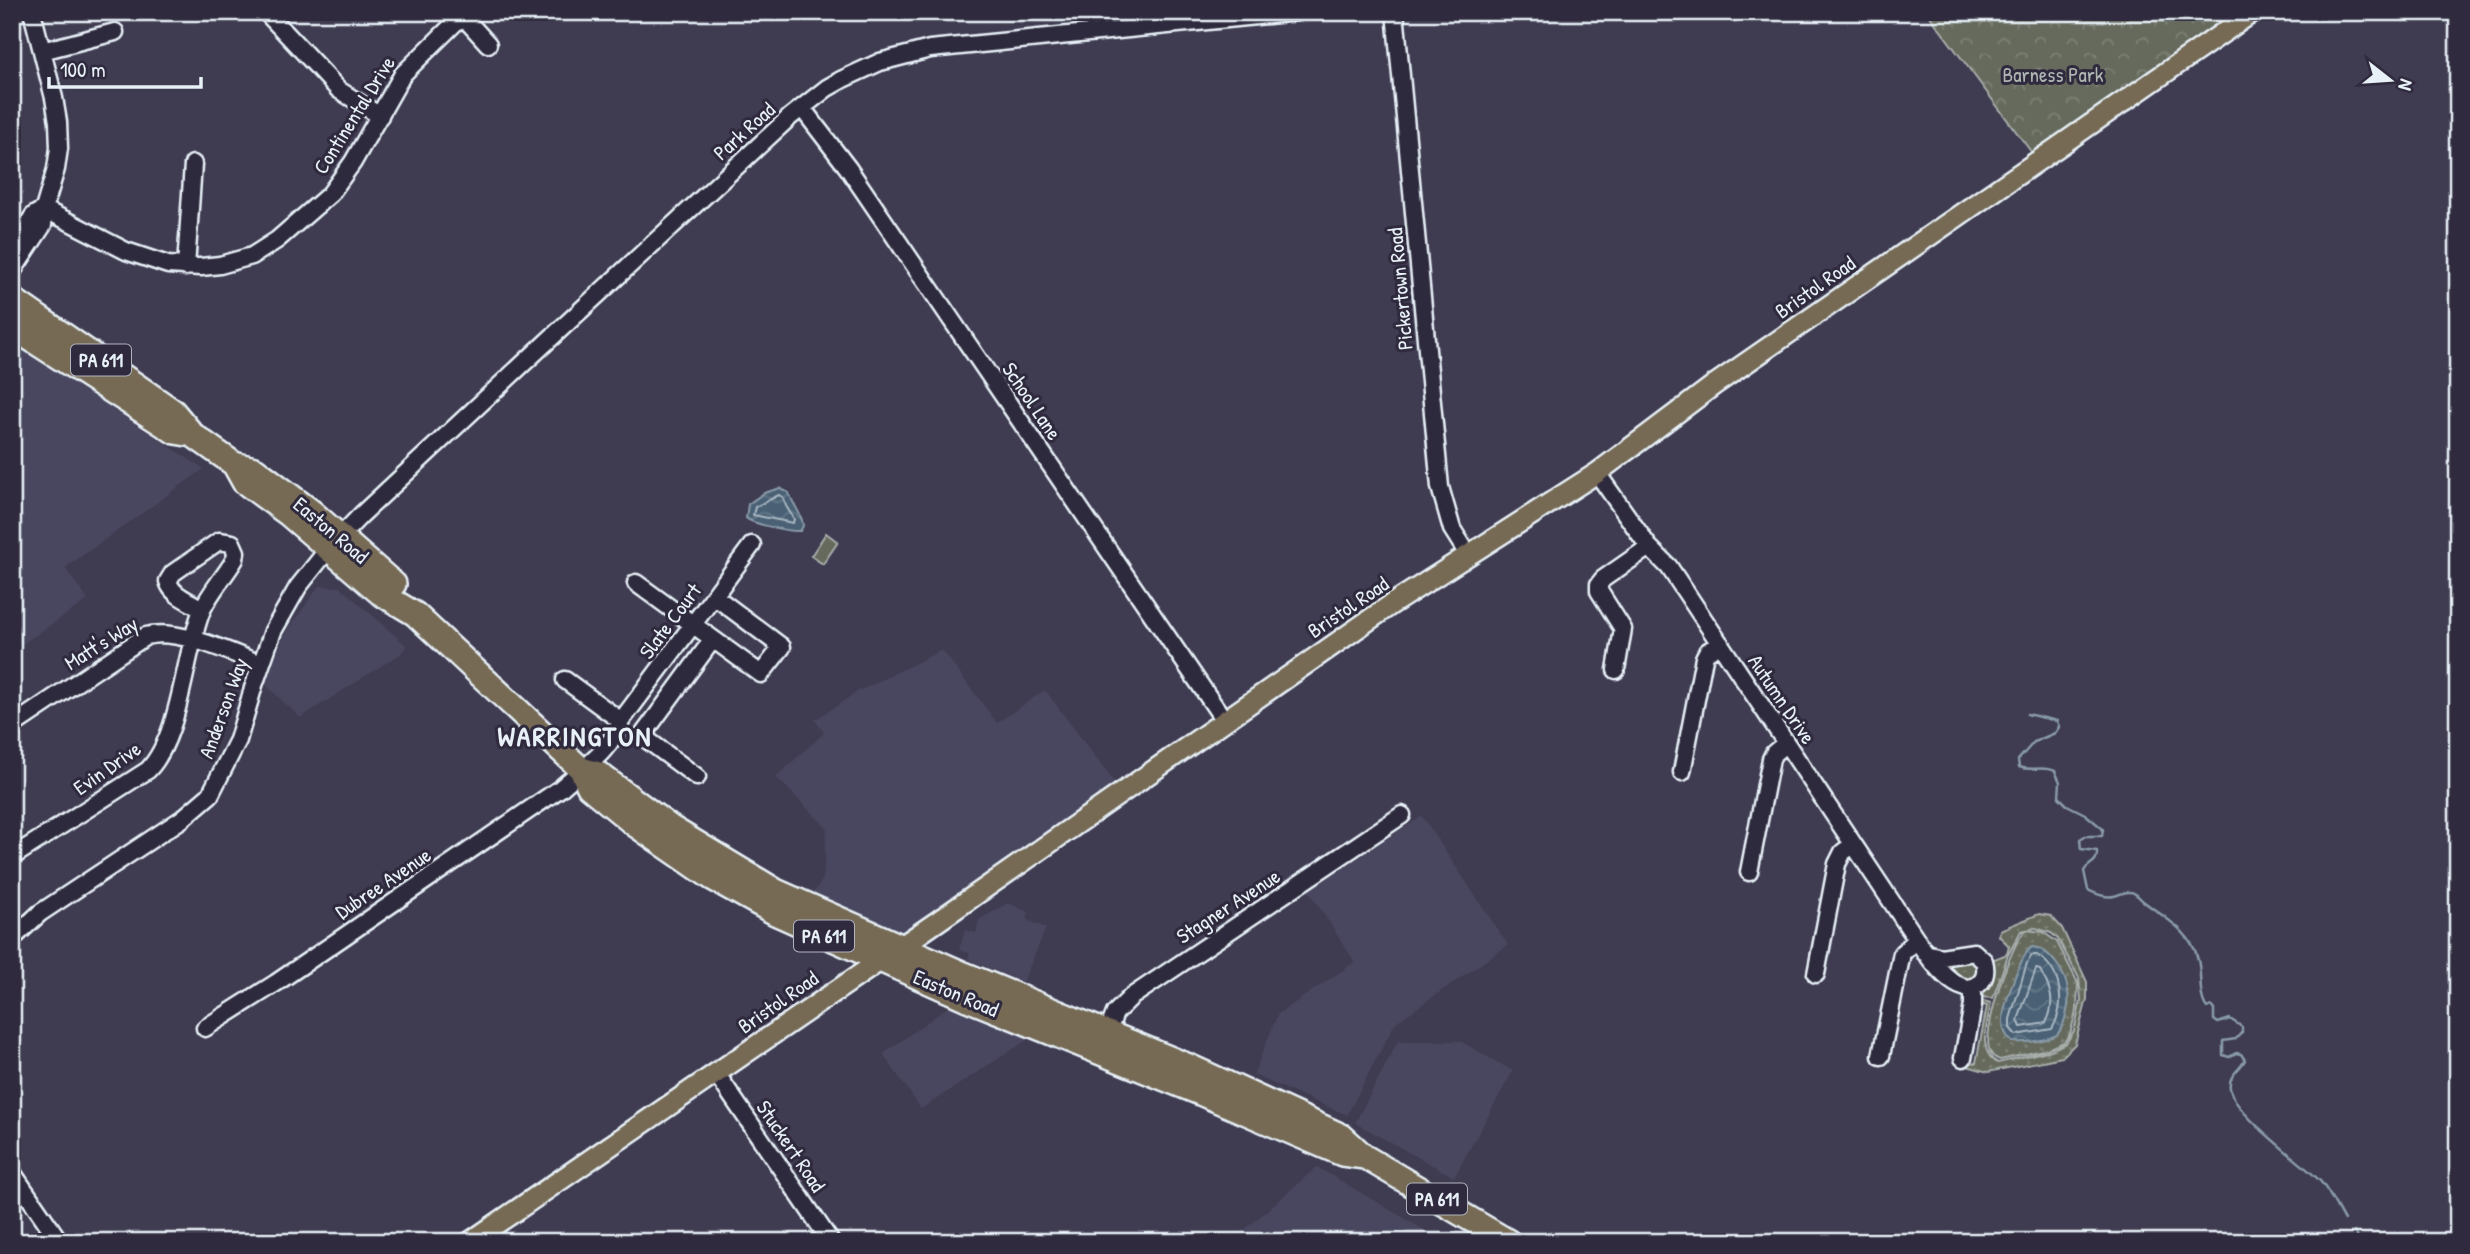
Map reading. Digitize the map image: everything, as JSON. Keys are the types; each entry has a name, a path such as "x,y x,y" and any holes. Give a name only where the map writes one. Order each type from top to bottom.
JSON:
{"highway":[{"name":"Easton Road","path":"12,299 173,411 193,435 233,464 255,469 334,542 401,591 415,614 581,769 589,787 629,820 712,878 775,913 880,961 1103,1043 1191,1067 1330,1130 1353,1143 1365,1157 1509,1242"},
{"name":"Easton Road","path":"12,327 175,432 193,435"},
{"name":"Easton Road","path":"581,769 599,774 670,827 737,869 819,912 900,947 1103,1043"}],"main road":[{"name":"Bristol Road","path":"470,1242 880,961 1392,604 1597,473 1714,385 2253,12"}],"street":[{"path":"12,271 43,225 44,209 56,169 59,135 54,98 33,12"},
{"path":"266,12 338,90 380,116"},
{"name":"Park Road","path":"334,542 524,362 802,108 843,79 880,62 930,49 1298,12"},
{"name":"Pickertown Road","path":"1395,12 1440,487 1452,528 1469,556"},
{"path":"462,13 488,44"},
{"name":"Continental Drive","path":"44,209 153,262 186,267 220,265 265,249 330,194 354,162 399,80 411,64 462,13"},
{"path":"42,51 115,32"},
{"name":"School Lane","path":"802,108 848,168 1224,720"},
{"path":"186,267 192,164"},
{"path":"12,247 34,215 44,209"},
{"name":"Autumn Drive","path":"1597,473 1649,547 1669,567 1921,946 1947,978 1973,987"},
{"path":"219,541 232,543 236,559 202,609 170,589 168,581 173,573 219,541"},
{"name":"Anderson Way","path":"13,937 40,913 182,819 210,795 238,740 273,631 298,587 334,542"},
{"name":"Slate Court","path":"581,769 593,746 608,727 621,721 752,545"},
{"path":"1616,670 1623,629 1599,591 1599,584 1602,579 1649,547"},
{"path":"636,583 761,674 782,647 714,596"},
{"name":"Evin Drive","path":"12,857 148,770 157,761 167,738 202,609"},
{"name":"Matt's Way","path":"12,726 146,636 157,633 194,641 261,664"},
{"path":"697,777 642,736 713,639"},
{"path":"1682,772 1704,657 1720,643"},
{"path":"565,680 621,721"},
{"path":"643,691 664,707"},
{"path":"1749,872 1772,759 1774,753 1786,743"},
{"name":"Dubree Avenue","path":"205,1028 276,983 342,935 561,788 581,769"},
{"name":"Stagner Avenue","path":"1103,1043 1115,1013 1131,997 1402,815"},
{"path":"1815,974 1837,863 1843,852 1853,845"},
{"path":"1881,1056 1902,953 1921,946 1941,957 1970,952 1979,954 1984,961 1985,973 1980,983 1973,987 1973,1005 1963,1058"},
{"name":"Stuckert Road","path":"716,1073 831,1242"},
{"path":"12,1172 60,1242"}],"shaded area":[{"path":"12,343 204,469 65,568 88,600 12,651"},
{"path":"319,586 340,587 407,646 400,654 300,718 265,684 285,634"},
{"path":"942,650 997,723 1045,690 1117,786 902,931 889,934 810,898 823,879 827,828 776,777 824,733 815,720 857,692"},
{"path":"1422,816 1508,945 1395,1023 1347,1115 1253,1075 1278,1014 1355,962 1308,890"},
{"path":"1008,903 1029,912 1027,920 1046,928 1023,982 968,959 970,953 959,950 965,930 976,933 979,920"},
{"path":"955,1002 1035,1035 921,1109 883,1054"},
{"path":"1398,1041 1460,1041 1513,1071 1454,1177 1355,1123"},
{"path":"1317,1167 1445,1242 1230,1242"}],"green space":[{"name":"Barness Park","path":"1927,12 2253,12 2038,161"},
{"path":"826,533 838,542 823,564 811,556"},
{"path":"2039,914 2051,916 2062,928 2087,982 2087,999 2075,1044 2062,1057 1988,1072 1967,1066 1967,1062 1976,1063 1987,1006 1979,1004 1980,1000 1991,1003 1985,1044 1991,1058 1998,1063 2051,1050 2066,1043 2074,1031 2081,1000 2079,978 2058,939 2051,933 2036,928 2021,931 2008,955 1993,998 1979,997 1992,976 1992,960 2007,954 2009,946 1999,936 2000,930"},
{"path":"2026,930 2043,932 2057,942 2078,983 2077,1008 2070,1034 2064,1042 2047,1049 2000,1060 1990,1051 1990,1024 2006,968"},
{"path":"1969,958 1976,960 1980,975 1970,981 1956,977 1946,965"}],"water":[{"path":"780,488 789,493 800,514 803,526 800,531 772,527 746,518 748,504 764,493"},
{"path":"2032,947 2045,952 2061,971 2067,985 2068,1009 2057,1035 2035,1041 2012,1042 2003,1023 2006,1006 2018,970"}],"waterway":[{"path":"2027,714 2057,721 2059,727 2055,733 2034,742 2018,760 2019,767 2055,771 2060,782 2059,797 2103,829 2102,836 2085,836 2080,839 2081,849 2097,851 2095,861 2084,871 2088,890 2107,896 2134,893 2184,933 2195,950 2202,998 2207,1008 2211,1006 2214,1010 2214,1020 2218,1023 2230,1019 2242,1027 2242,1032 2236,1039 2223,1041 2223,1055 2229,1057 2236,1053 2241,1054 2245,1060 2230,1083 2234,1098 2255,1123 2321,1182 2344,1220"},
{"path":"2354,1232 2360,1242"}],"district":[{"name":"WARRINGTON","path":"575,736"}]}
